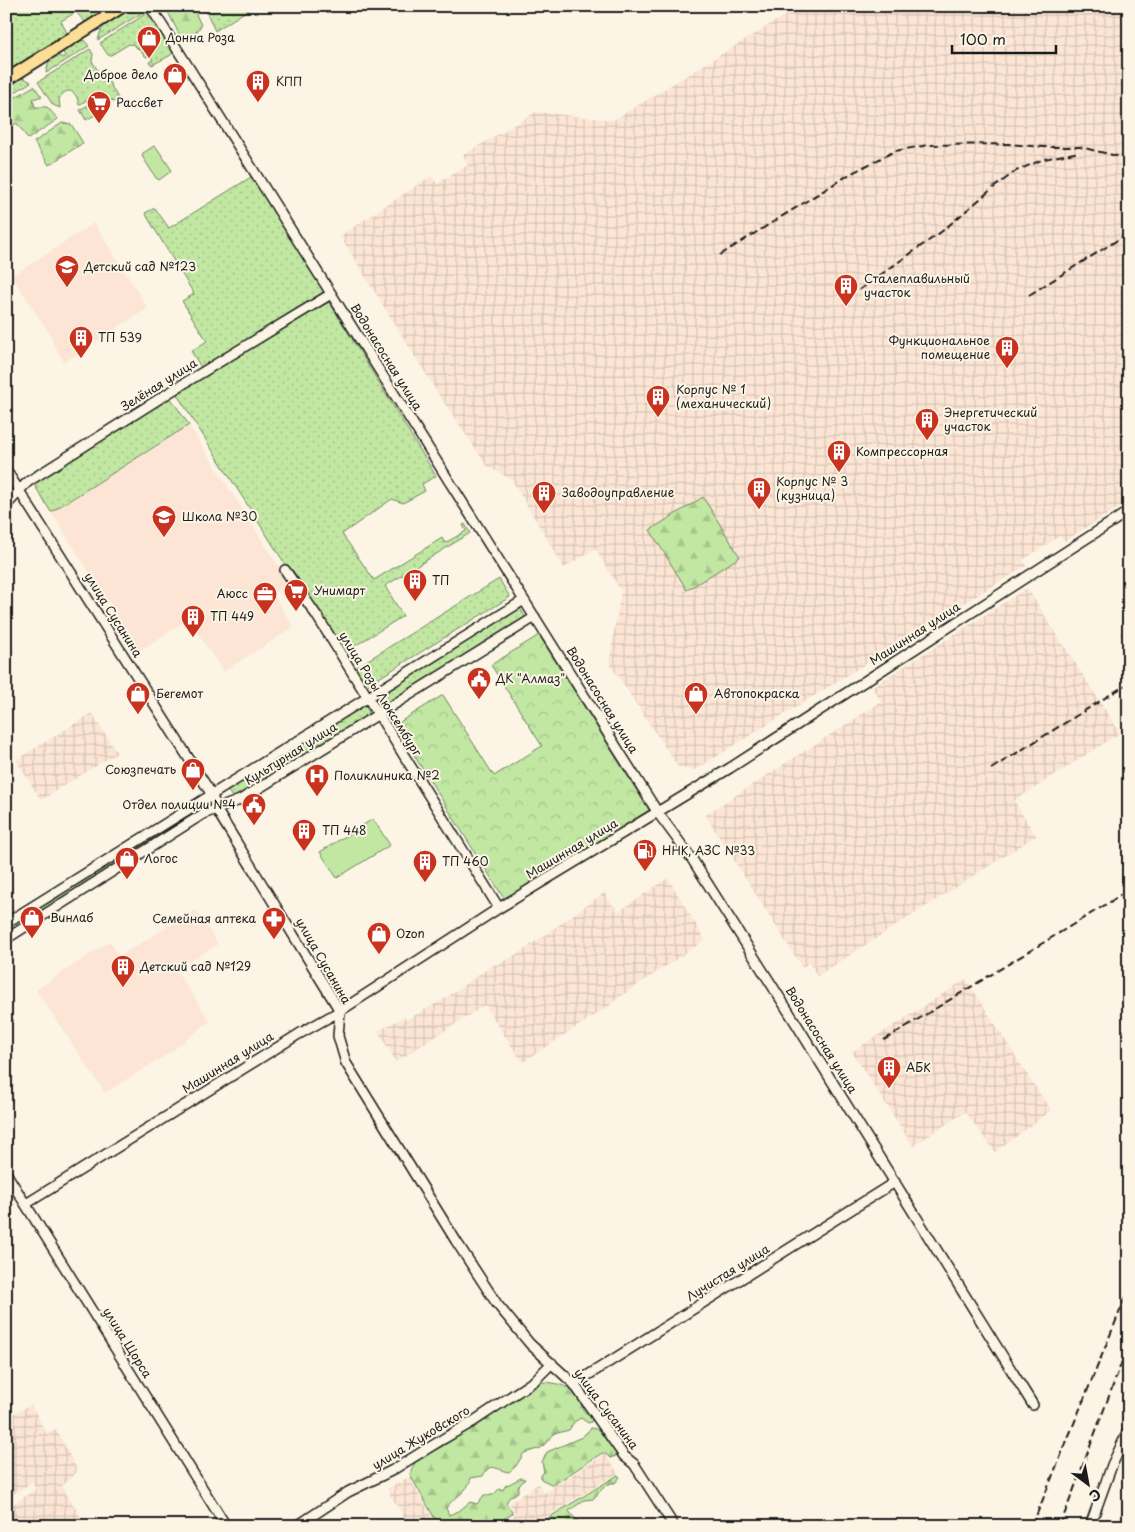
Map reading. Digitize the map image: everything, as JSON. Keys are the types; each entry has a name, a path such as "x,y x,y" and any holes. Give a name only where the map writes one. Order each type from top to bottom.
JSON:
{"main road":[{"path":"6,80 123,6"}],"street":[{"name":"Водонасосная улица","path":"150,6 658,813 692,859 1033,1406"},
{"name":"Зелёная улица","path":"6,505 14,499 19,490 29,481 170,392 332,294"},
{"name":"улица Сусанина","path":"6,470 212,795 216,809 340,1011 338,1036 346,1062 456,1241 498,1304 530,1344 574,1384 624,1456 634,1464 674,1526"},
{"name":"Машинная улица","path":"26,1204 203,1093 340,1011 500,908 730,768 1129,511"},
{"name":"улица Розы Люксембург","path":"286,570 500,908"},
{"name":"Культурная улица","path":"6,923 524,600"},
{"name":"Культурная улица","path":"6,939 203,814 240,800 535,617"},
{"name":"улица Щорса","path":"6,1172 226,1526"},
{"name":"Лучистая улица","path":"574,1384 895,1182"},
{"name":"улица Жуковского","path":"297,1526 348,1492 391,1472 474,1421 534,1381 552,1363"},
{"path":"1090,1526 1112,1465 1129,1429"}],"shaded area":[{"path":"800,6 1129,6 1129,501 1065,541 1060,536 1023,560 1026,566 695,770 679,768 609,663 621,591 595,549 564,568 512,480 487,466 437,392 340,236 431,176 437,184 468,165 463,155 536,112 614,120"},
{"path":"94,223 148,308 64,362 52,342 54,341 12,276"},
{"name":"Школа №30","path":"189,425 289,583 273,594 294,627 223,672 189,619 139,651 51,512"},
{"path":"1027,588 1120,733 1014,801 1036,836 817,976 809,963 802,967 705,815 881,702 872,687"},
{"path":"1129,627 1129,650 1119,633"},
{"path":"92,713 117,753 41,800 16,760"},
{"path":"668,878 705,940 609,1006 523,1062 485,1005 396,1062 378,1031 404,1017 406,1020 446,998 491,966 501,963 522,951 604,893 618,912"},
{"path":"196,910 218,944 176,970 210,1021 171,1052 105,1093 36,990 110,941 119,956"},
{"path":"966,979 1052,1110 995,1152 965,1112 913,1146 852,1052"},
{"path":"6,1404 11,1415 31,1405 46,1433 56,1429 78,1471 62,1486 83,1521 74,1526 6,1526 6,1509 36,1489 32,1482 6,1499"},
{"path":"605,1454 618,1473 544,1518 539,1522 542,1526 496,1526 516,1514 509,1503 538,1484 544,1493"},
{"path":"409,1477 437,1526 409,1526 387,1489"}],"green space":[{"path":"6,6 110,6 85,22 76,12 61,21 67,33 6,72"},
{"path":"135,6 147,6 148,9 98,40 104,26"},
{"path":"165,6 192,6 201,25 200,28 184,40 181,38"},
{"path":"201,6 254,6 215,31 207,13"},
{"path":"150,11 173,49 171,55 152,65 149,62 153,60 150,55 146,57 134,45 129,44 108,55 100,43"},
{"path":"78,40 84,40 89,46 46,73 49,61 58,54 63,58 65,55 63,51"},
{"path":"90,49 93,54 92,61 103,79 109,82 120,102 118,103 116,100 113,102 112,100 109,101 106,97 101,96 95,99 93,96 79,105 74,93 68,91 59,99 60,108 53,105 38,82"},
{"path":"21,77 31,82 6,98 6,88"},
{"path":"34,86 42,97 33,99 35,107 47,107 58,119 28,139 17,123 6,130 6,103"},
{"path":"93,102 106,109 86,120 80,110"},
{"path":"62,123 71,124 83,143 49,165 34,142"},
{"path":"154,146 171,169 170,172 159,180 142,156 143,153"},
{"path":"251,177 257,180 325,291 322,297 202,369 191,351 207,341 182,301 194,294 145,213 155,208 169,228"},
{"path":"324,302 330,303 436,476 422,484 425,491 403,503 392,499 342,534 374,580 442,538 445,543 466,531 463,525 465,524 470,533 385,586 403,616 345,652 294,572 289,570 176,393"},
{"path":"170,397 189,425 51,512 33,483"},
{"path":"703,497 740,557 687,590 650,530"},
{"path":"499,579 510,597 366,686 355,668"},
{"path":"520,608 525,617 382,706 377,698"},
{"path":"539,635 649,810 505,900 395,725 443,695 494,776 542,746 491,665"},
{"path":"365,705 370,714 233,798 227,790"},
{"path":"209,801 212,805 210,807 6,934 6,927"},
{"path":"373,819 390,845 337,878 320,852"},
{"path":"539,1382 562,1385 572,1391 580,1400 584,1411 593,1418 591,1422 588,1423 581,1418 574,1422 569,1430 554,1434 541,1448 524,1453 516,1466 509,1472 491,1467 488,1468 483,1476 471,1478 464,1491 446,1508 449,1515 459,1511 470,1502 477,1504 484,1495 493,1495 499,1489 503,1490 505,1486 521,1478 525,1479 518,1487 518,1492 509,1498 506,1503 512,1514 492,1526 439,1526 410,1475 416,1461 443,1446"},
{"path":"591,1428 603,1433 612,1445 616,1456 610,1458 602,1453 553,1485 541,1479 541,1475 544,1472 542,1462 547,1452 582,1437"},
{"path":"618,1475 620,1477 615,1483 611,1483 603,1488 593,1499 584,1500 569,1511 577,1521 577,1526 549,1526 548,1518"}],"railway":[{"path":"720,255 850,174 895,151 928,145 1009,144 1043,147 1080,147 1129,159"},
{"path":"859,290 941,232 1016,171 1044,159 1079,152"},
{"path":"1029,295 1129,233"},
{"path":"991,769 1129,683"},
{"path":"1124,732 1129,729"},
{"path":"884,1040 1129,889"},
{"path":"1032,1526 1129,1289"},
{"path":"1060,1526 1129,1343"}],"place":[{"name":"Донна Роза","path":"149,59"},
{"name":"Доброе дело","path":"175,96"},
{"name":"КПП","path":"258,103"},
{"name":"Рассвет","path":"99,124"},
{"name":"Детский сад №123","path":"67,288"},
{"name":"Сталеплавильный участок","path":"846,307"},
{"name":"ТП 539","path":"81,359"},
{"name":"Функциональное помещение","path":"1007,369"},
{"name":"Корпус № 1 (механический)","path":"658,418"},
{"name":"Энергетический участок","path":"927,441"},
{"name":"Компрессорная","path":"839,473"},
{"name":"Корпус № 3 (кузница)","path":"759,510"},
{"name":"Заводоуправление","path":"544,514"},
{"name":"Школа №30","path":"164,538"},
{"name":"ТП","path":"415,602"},
{"name":"Унимарт","path":"296,612"},
{"name":"Аюсс","path":"265,615"},
{"name":"ТП 449","path":"193,638"},
{"name":"ДК \"Алмаз\"","path":"479,700"},
{"name":"Бегемот","path":"138,715"},
{"name":"Автопокраска","path":"696,715"},
{"name":"Союзпечать","path":"193,791"},
{"name":"Поликлиника №2","path":"317,797"},
{"name":"Отдел полиции №4","path":"254,826"},
{"name":"ТП 448","path":"304,852"},
{"name":"ННК, АЗС №33","path":"645,872"},
{"name":"Логос","path":"127,880"},
{"name":"ТП 460","path":"425,883"},
{"name":"Винлаб","path":"32,939"},
{"name":"Семейная аптека","path":"274,940"},
{"name":"Ozon","path":"379,955"},
{"name":"Детский сад №129","path":"123,988"},
{"name":"АБК","path":"889,1089"}]}
